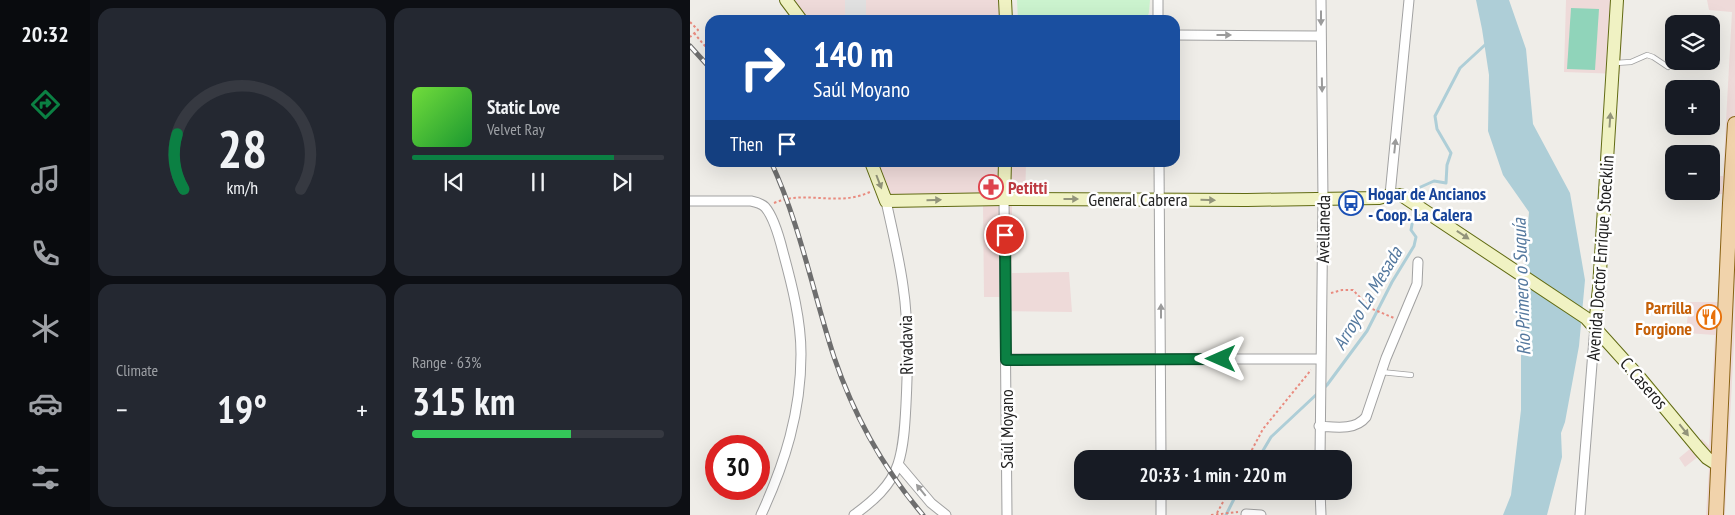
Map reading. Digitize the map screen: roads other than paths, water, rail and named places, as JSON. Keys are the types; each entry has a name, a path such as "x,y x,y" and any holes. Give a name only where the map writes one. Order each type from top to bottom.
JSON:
{"main road":[{"path":"1716,515 1735,124"}],"street":[{"path":"786,0 797,15"},
{"path":"1005,0 1006,15"},
{"path":"1158,0 1158,15"},
{"name":"Avellaneda","path":"1320,450 1324,199 1321,0"},
{"path":"1390,195 1409,0"},
{"name":"Avenida Doctor Enrique Stoecklin","path":"1580,515 1591,322 1617,0"},
{"path":"1180,35 1321,36"},
{"name":"Rivadavia","path":"854,515 876,497 892,476 898,464 905,416 908,341 903,287 886,201 873,167"},
{"name":"Saúl Moyano","path":"1005,167 1007,515"},
{"path":"1160,167 1161,450"},
{"name":"C. Caseros","path":"1390,195 1401,195 1408,198 1591,322 1699,449 1718,465"},
{"name":"General Cabrera","path":"886,201 1324,199 1379,198 1390,195"},
{"path":"690,201 751,201 759,202 765,207 778,234 798,312 801,353 799,395 791,439 778,478 761,515"},
{"path":"1319,426 1345,427 1363,421 1368,412 1400,320 1417,284 1418,262"},
{"path":"1006,360 1320,359"},
{"path":"898,464 931,503 946,515"},
{"path":"1161,500 1161,515"},
{"path":"1320,500 1321,515"},
{"path":"1246,514 1261,515"}],"lane":[{"path":"1613,63 1632,62 1647,55 1665,66"},
{"path":"1381,372 1411,375"}],"water":[{"path":"1476,0 1509,0 1526,49 1533,124 1570,193 1585,280 1579,346 1565,422 1561,433 1562,457 1547,515 1503,515 1511,495 1521,410 1521,310 1529,212 1503,175 1488,131 1489,75"}],"waterway":[{"name":"Arroyo La Mesada","path":"1414,198 1414,190 1434,181 1446,183 1447,165 1451,153 1437,129 1435,116 1460,68 1486,44"},
{"name":"Arroyo La Mesada","path":"1323,389 1367,331 1392,282 1414,246 1416,237 1411,230 1413,219 1417,212 1416,209"},
{"name":"Arroyo La Mesada","path":"1263,450 1271,437 1318,393"},
{"name":"Arroyo La Mesada","path":"1226,515 1234,500"}],"railway":[{"path":"690,46 705,62"},
{"path":"773,167 806,259 834,357 860,421 895,479 923,515"}],"place":[{"name":"Petitti","path":"991,187"},
{"name":"Hogar de Ancianos - Coop. La Calera","path":"1351,203"},
{"name":"Parrilla Forgione","path":"1709,317"}],"water label":[{"name":"Río Primero o Suquía","path":"1521,287"}]}
